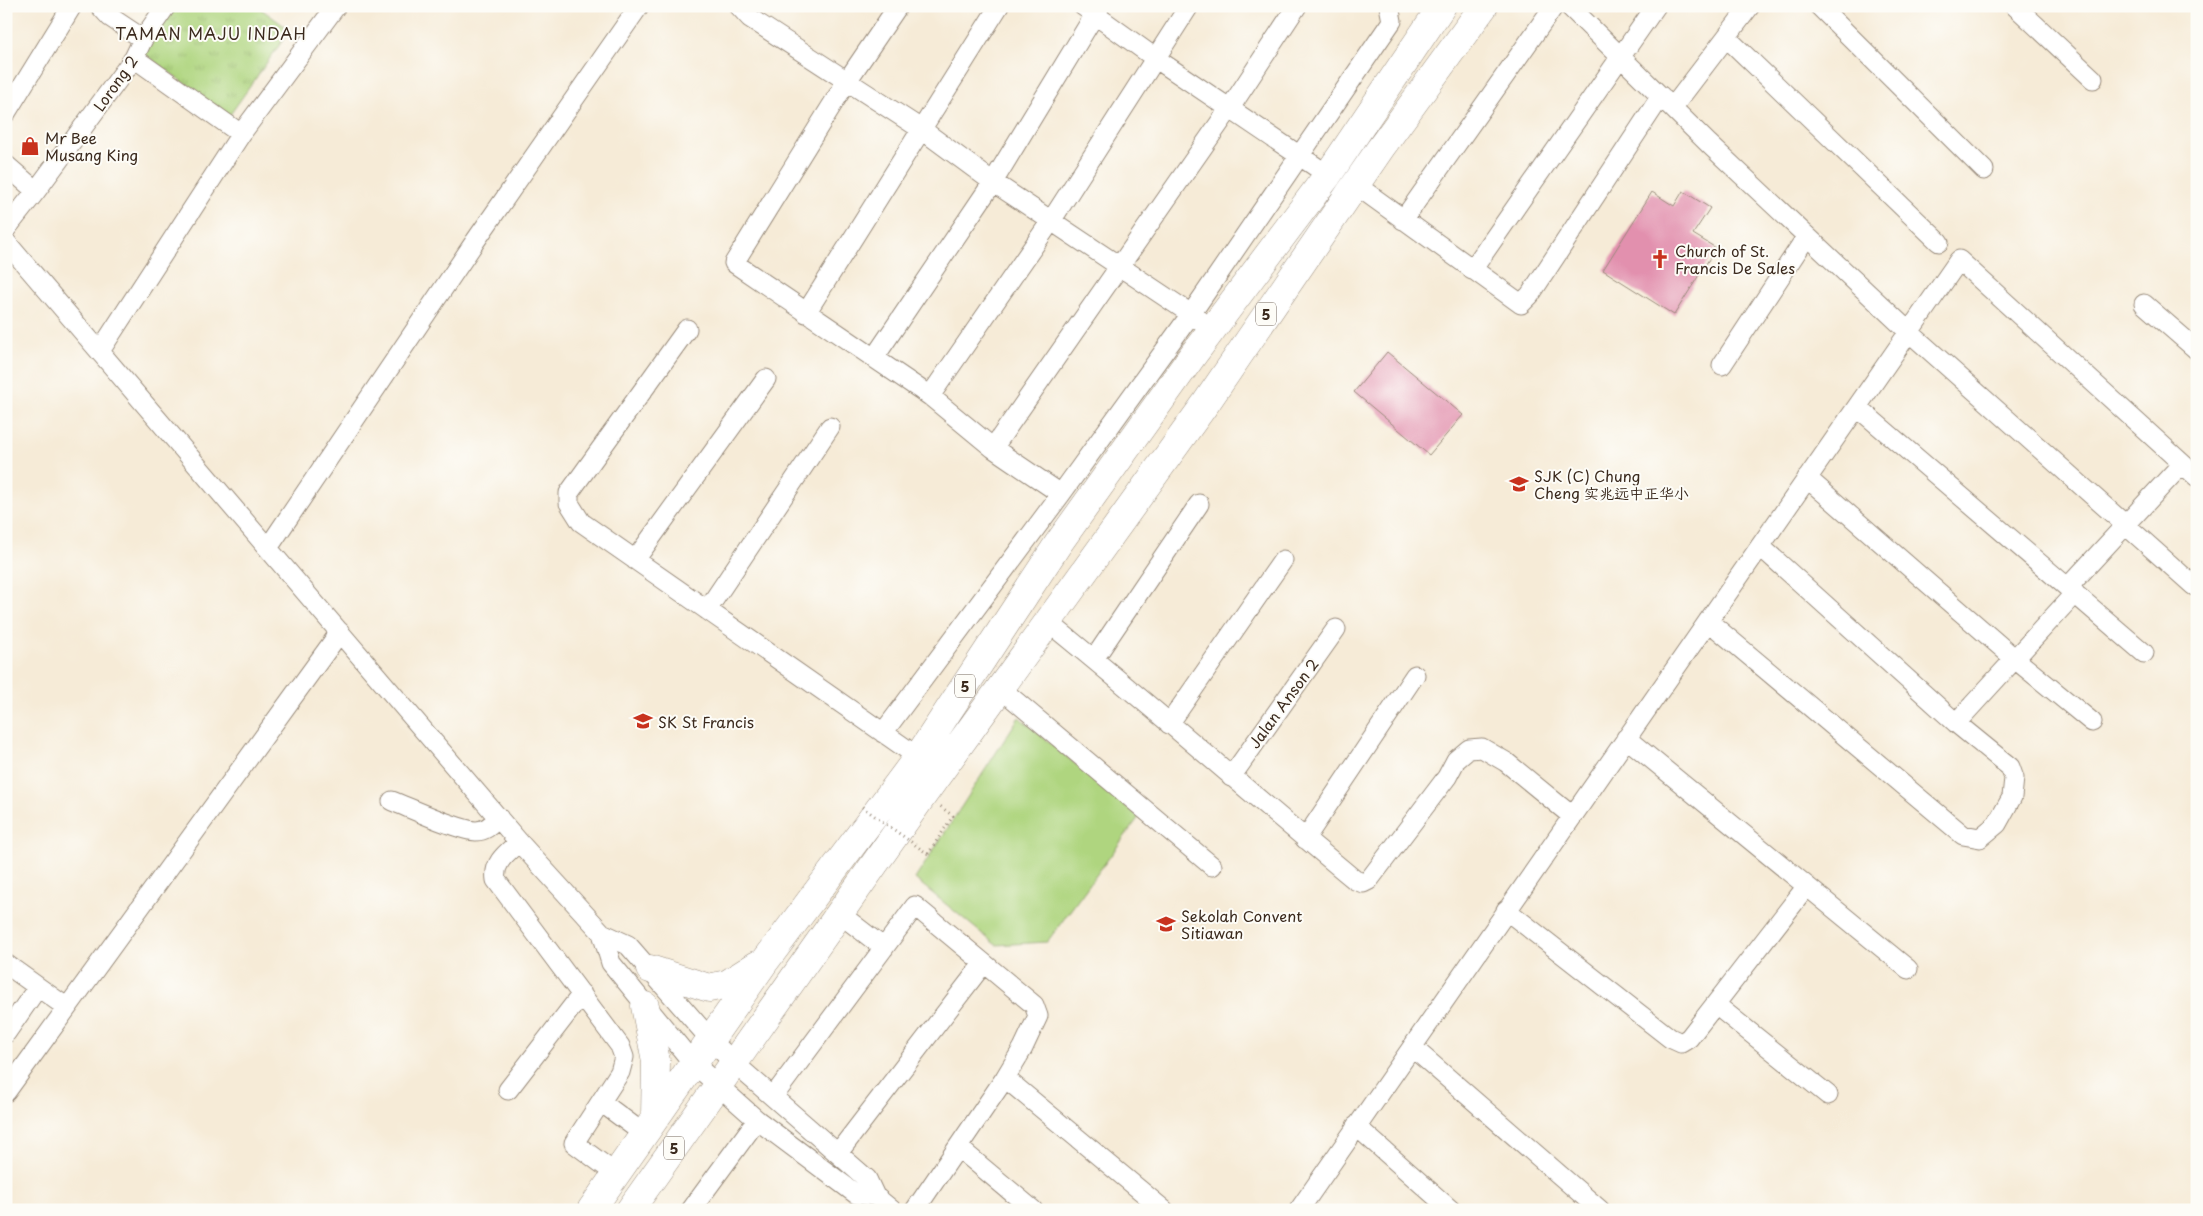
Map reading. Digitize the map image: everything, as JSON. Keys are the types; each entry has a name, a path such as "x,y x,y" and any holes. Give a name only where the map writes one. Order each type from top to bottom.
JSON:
{"highway":[{"name":"5","path":"591,1210 766,960 918,757 1058,544 1214,328 1328,176 1442,6"},
{"path":"1350,145 1421,61 1459,6"},
{"name":"5","path":"630,1210 924,794 1206,402 1356,185 1484,6"},
{"path":"1214,328 1225,331 1235,329 1243,323 1320,208 1356,185"},
{"path":"1058,544 1102,506 1174,406 1184,398 1206,402"},
{"path":"936,729 1023,634 1035,623 1048,622"},
{"path":"650,969 709,988 727,984 766,960"},
{"path":"645,1006 656,1061 649,1126"}],"street":[{"path":"6,113 72,6"},
{"path":"100,6 110,17 143,39"},
{"name":"Lorong 2","path":"6,228 36,192 134,58 143,39 166,6"},
{"path":"100,351 241,134 336,6"},
{"path":"268,548 476,240 639,6"},
{"path":"739,6 750,18 921,129 993,182 1214,328"},
{"path":"898,6 848,81 734,263 930,396 993,448 1061,494"},
{"path":"806,313 999,6"},
{"path":"930,396 1051,221 1189,6"},
{"path":"993,448 1230,108 1297,6"},
{"path":"883,733 1061,494 1191,314 1392,21 1388,6"},
{"path":"1403,220 1554,6"},
{"path":"1569,6 1621,58 1909,332 2194,586"},
{"path":"1472,270 1656,6"},
{"path":"1356,185 1517,303 1524,303 1667,101 1728,38 1750,6"},
{"path":"1819,6 1984,170"},
{"path":"2015,6 2093,79"},
{"path":"874,358 993,182 1092,9 1155,58 1328,176"},
{"path":"1728,38 1939,242"},
{"path":"134,58 241,134"},
{"path":"6,164 36,192"},
{"path":"1722,365 1807,236"},
{"path":"6,242 519,842 602,933 628,945 710,1039 734,1063 867,1179 875,1196 892,1210"},
{"path":"1299,1210 1959,260 2197,477"},
{"path":"2144,304 2197,350"},
{"path":"687,329 569,493 569,503 580,522 918,757"},
{"path":"635,560 766,379"},
{"path":"1857,407 2144,653"},
{"path":"707,610 830,427"},
{"path":"1956,723 2015,659 2126,525 2182,464"},
{"path":"1807,478 2015,659 2092,722"},
{"path":"1094,659 1199,504"},
{"path":"1708,621 1963,835 1980,838 1997,824 2012,797 2014,778 2010,767 1956,723 1760,546"},
{"path":"1170,724 1283,560"},
{"path":"1048,622 1305,839 1355,880 1363,883 1368,880 1447,776 1456,760 1469,749 1482,748 1506,762 1572,816"},
{"name":"Jalan Anson 2","path":"1231,777 1336,629"},
{"path":"6,1092 340,632"},
{"path":"1305,839 1415,675"},
{"path":"1000,688 1212,866"},
{"path":"1626,738 1908,969"},
{"path":"392,801 462,828 476,831 488,828 499,818"},
{"path":"519,842 498,862 494,872 496,880 620,1046 624,1057 620,1072 574,1143 616,1174"},
{"path":"1506,910 1675,1041 1681,1043 1689,1038 1807,886"},
{"path":"773,1097 915,906 1034,1005 1038,1016 1024,1048 1005,1078 915,1210"},
{"path":"840,914 884,948"},
{"path":"602,933 611,963 693,1063 757,1120 856,1194 875,1196"},
{"path":"6,964 66,1007"},
{"path":"838,1153 983,964"},
{"path":"6,1033 38,987"},
{"path":"508,1090 582,994"},
{"path":"1716,1004 1828,1095"},
{"path":"1412,1047 1600,1210"},
{"path":"1005,1078 1164,1210"},
{"path":"601,1102 649,1126"},
{"path":"691,1210 757,1120"},
{"path":"1356,1126 1451,1210"},
{"path":"959,1148 1033,1210"}],"path":[{"path":"862,807 928,854 953,816 924,794"}],"green space":[{"path":"175,6 257,6 290,30 229,116 142,52"},
{"path":"1019,717 1139,817 1047,942 996,945 915,879"}],"building":[{"name":"Church of St. Francis De Sales","path":"1683,191 1710,208 1693,234 1716,248 1674,315 1603,270 1652,192 1674,206"},
{"path":"1387,352 1463,415 1429,455 1354,392"}],"place":[{"name":"Mr Bee Musang King","path":"30,146"},
{"name":"Church of St. Francis De Sales","path":"1660,259"},
{"name":"SJK (C) Chung Cheng 实兆远中正华小","path":"1519,484"},
{"name":"SK St Francis","path":"643,721"},
{"name":"Sekolah Convent Sitiawan","path":"1166,924"}],"district":[{"name":"TAMAN MAJU INDAH","path":"211,33"}]}
